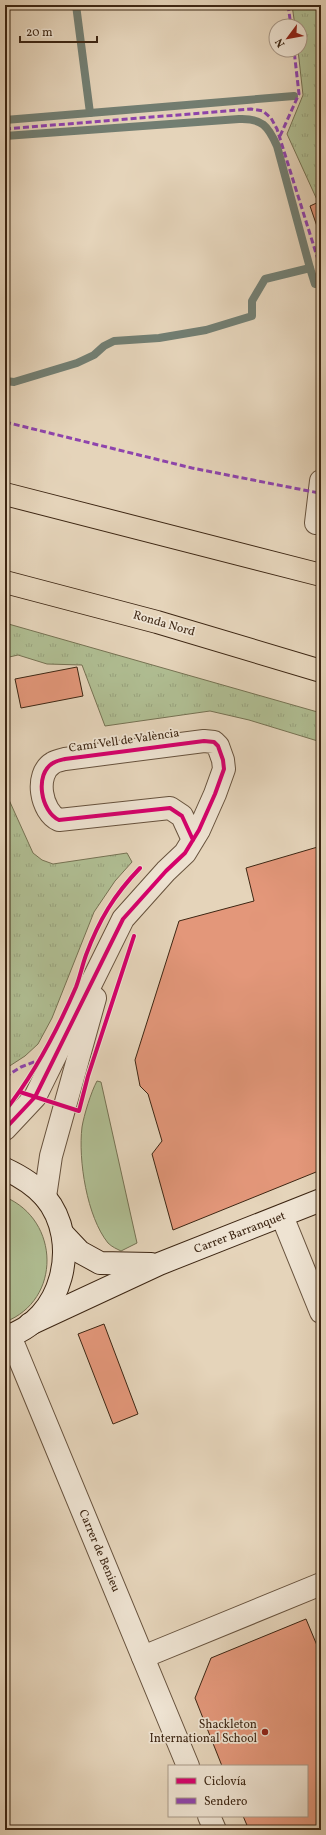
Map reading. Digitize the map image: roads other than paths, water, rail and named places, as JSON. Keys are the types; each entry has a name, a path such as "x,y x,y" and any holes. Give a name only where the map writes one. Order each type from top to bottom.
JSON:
{"highway":[{"path":"5,494 321,575"},
{"name":"Ronda Nord","path":"5,582 157,622 321,671"}],"street":[{"path":"316,523 321,481"},
{"name":"Camí Vell de València","path":"5,1129 35,1096 71,1027 111,941 123,919 166,871 185,853 193,840 215,794 224,770 223,760 218,746 214,742 204,741 65,759 52,763 43,778 42,789 49,812 59,820 170,808 182,816 188,826 193,840"},
{"name":"Camí Vell de València","path":"45,1197 51,1156 111,941"},
{"path":"5,1169 24,1178 45,1197 56,1214 63,1234 65,1260 59,1285 46,1308 30,1324 7,1336"},
{"name":"Carrer Barranquet","path":"30,1324 159,1264 321,1200"},
{"path":"282,1216 321,1312"},
{"path":"63,1234 80,1252 100,1263 159,1264"},
{"name":"Carrer de Benieu","path":"7,1336 188,1765"},
{"path":"143,1657 321,1584"},
{"path":"209,1817 215,1830"}],"waterway":[{"path":"76,5 90,113"},
{"path":"5,120 294,96"},
{"path":"5,136 239,119 259,122 267,128 277,146 310,268"},
{"path":"5,381 14,382 77,363 94,355 104,346 114,341 159,338 206,330 252,316 252,301 265,279 310,268 315,284 321,282"}],"place":[{"name":"Shackleton International School","path":"265,1732"}]}
